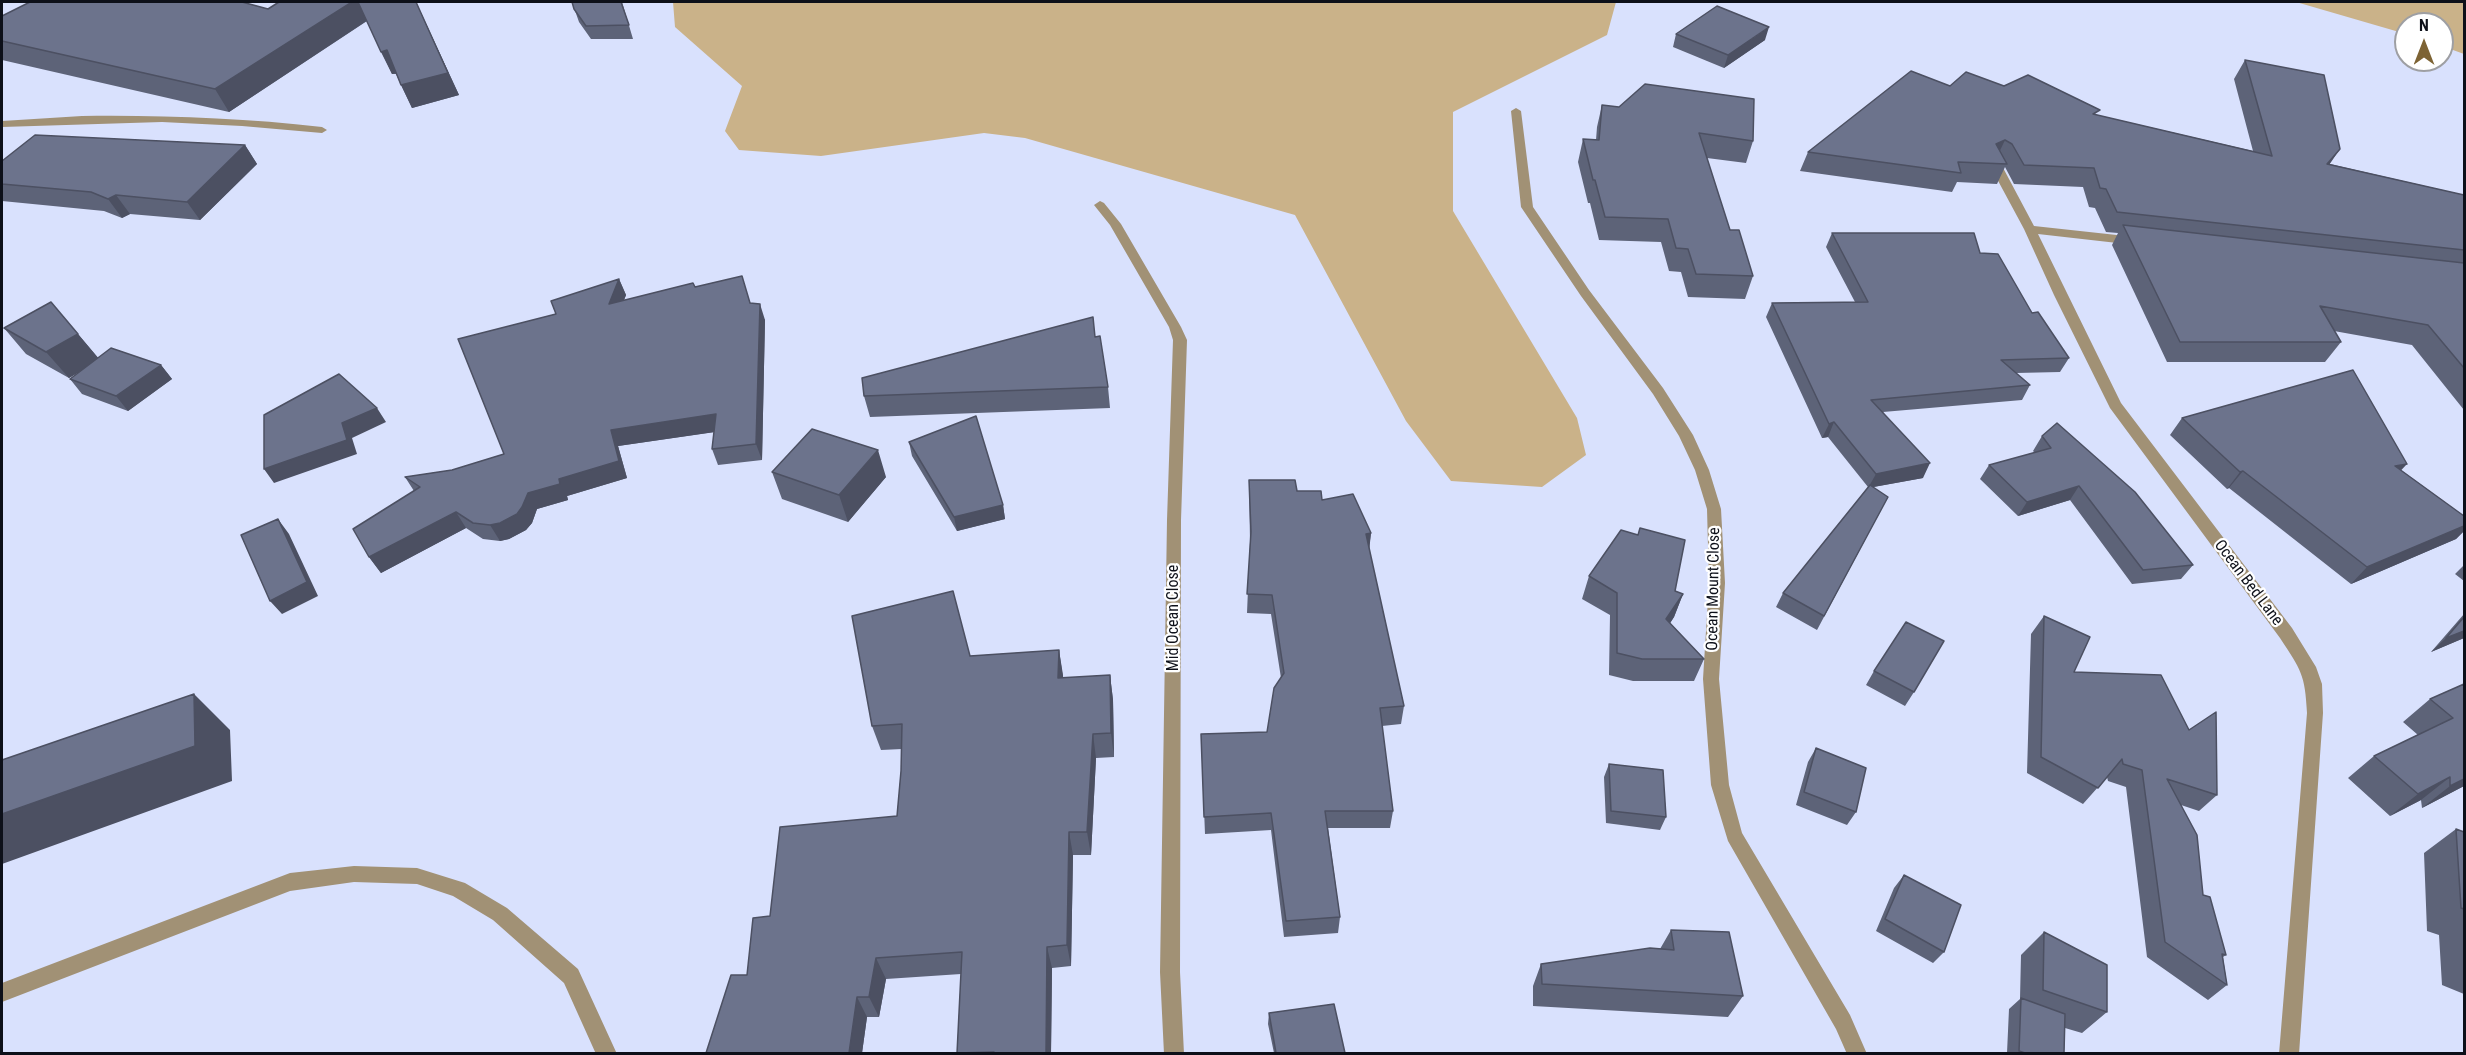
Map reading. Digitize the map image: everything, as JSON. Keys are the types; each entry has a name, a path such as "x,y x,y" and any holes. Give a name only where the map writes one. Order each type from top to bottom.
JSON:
{"street":[{"name":"Ocean Mount Close","path":"1516,111 1527,207 1585,293 1658,391 1686,435 1702,470 1714,509 1717,583 1711,679 1720,785 1734,835 1843,1022 1857,1053"},
{"path":"2,124 43,121 253,121 322,130"},
{"name":"Ocean Bed Lane","path":"1995,164 2030,229 2115,405 2286,633 2308,667 2314,684 2315,713 2289,1053"},
{"name":"Mid Ocean Close","path":"1100,205 1114,224 1175,327 1180,340 1174,520 1170,972 1174,1053"},
{"path":"2030,229 2146,242"},
{"path":"2,993 290,882 354,874 417,876 458,889 500,914 571,976 607,1053"}],"shaded area":[{"path":"673,2 1616,2 1607,35 1453,112 1453,211 1577,418 1586,455 1542,487 1451,481 1406,421 1295,215 1025,138 984,133 821,156 739,150 725,131 742,86 675,27"},
{"path":"2296,2 2464,2 2464,54 2454,50 2454,12 2394,12 2394,31"}],"building":[{"path":"30,2 242,2 268,9 279,2 352,2 215,89 2,41 2,16"},
{"path":"358,2 416,2 448,73 401,85 387,50 381,52"},
{"path":"572,2 621,2 629,25 586,26"},
{"path":"1717,6 1769,27 1728,55 1676,34"},
{"path":"2245,60 2324,75 2340,149 2327,164 2464,195 2464,250 2117,212 2106,189 2100,188 2094,168 2024,165 2012,144 2005,140 1996,144 2007,164 1958,162 1961,173 1808,152 1911,71 1950,86 1966,72 2004,86 2028,75 2100,110 2093,114 2272,156"},
{"path":"1645,84 1754,99 1753,141 1699,133 1730,230 1739,230 1753,276 1696,274 1688,249 1676,248 1668,219 1605,217 1583,139 1599,140 1602,105 1619,107"},
{"path":"35,135 245,145 187,202 116,195 108,199 91,192 2,184 2,161"},
{"path":"2123,225 2464,263 2464,368 2428,325 2320,306 2341,342 2180,342"},
{"path":"1832,233 1974,233 1980,253 1998,254 2032,313 2038,312 2069,358 2001,360 2030,385 1871,400 1930,463 1876,474 1834,422 1829,424 1772,303 1868,302"},
{"path":"742,276 750,303 760,304 756,444 712,449 716,414 611,430 619,461 559,479 560,484 528,493 517,514 500,523 490,525 473,523 456,512 369,557 353,529 420,487 405,477 452,470 504,454 458,339 556,314 551,301 619,279 609,304 693,283 695,287"},
{"path":"51,302 78,334 46,352 4,328"},
{"path":"1093,317 1095,337 1100,336 1108,387 864,396 862,378"},
{"path":"111,348 161,365 116,396 70,379"},
{"path":"2353,370 2407,464 2395,466 2464,516 2464,526 2367,567 2243,471 2240,472 2182,418"},
{"path":"339,374 377,408 342,423 347,440 264,469 264,415"},
{"path":"976,416 1003,505 954,517 909,442"},
{"path":"2057,423 2135,492 2193,565 2143,570 2079,486 2027,502 1989,465 2051,448 2042,436"},
{"path":"812,429 878,450 839,495 772,472"},
{"path":"1249,480 1295,480 1297,491 1321,491 1322,500 1353,494 1371,533 1366,534 1404,706 1380,708 1393,811 1325,811 1340,917 1286,921 1271,813 1204,817 1201,734 1267,732 1274,688 1284,673 1272,595 1247,594 1251,532"},
{"path":"1870,485 1888,497 1824,616 1783,593"},
{"path":"278,519 307,582 270,601 241,535"},
{"path":"1640,528 1685,540 1675,591 1683,594 1666,619 1704,659 1642,659 1617,653 1617,593 1589,576 1621,530 1638,535"},
{"path":"953,591 970,656 1059,650 1058,678 1110,675 1111,733 1093,734 1087,832 1069,832 1067,945 1047,947 1046,1053 957,1053 962,952 876,958 869,997 857,997 849,1053 706,1053 731,975 747,975 753,918 770,916 780,827 897,816 902,724 872,726 852,616"},
{"path":"2044,616 2090,637 2074,672 2161,675 2189,730 2216,712 2217,795 2167,779 2197,835 2203,895 2210,897 2226,955 2222,954 2227,985 2165,942 2142,770 2123,764 2122,759 2098,788 2041,757"},
{"path":"2464,617 2464,631 2446,638"},
{"path":"1906,622 1944,641 1914,692 1874,671"},
{"path":"2464,684 2464,779 2450,786 2450,777 2418,794 2374,756 2453,718 2430,699"},
{"path":"194,694 195,746 2,814 2,760"},
{"path":"1816,748 1866,768 1856,812 1804,792"},
{"path":"1609,764 1663,770 1666,817 1611,811"},
{"path":"2456,829 2464,832 2464,909 2461,908"},
{"path":"1904,875 1961,905 1944,952 1885,919"},
{"path":"1671,930 1729,932 1743,996 1542,984 1541,964 1650,948 1674,950"},
{"path":"2044,932 2107,965 2107,1012 2043,990"},
{"path":"2021,998 2065,1014 2064,1053 2019,1051"},
{"path":"1334,1004 1345,1053 1276,1053 1269,1013"}]}
